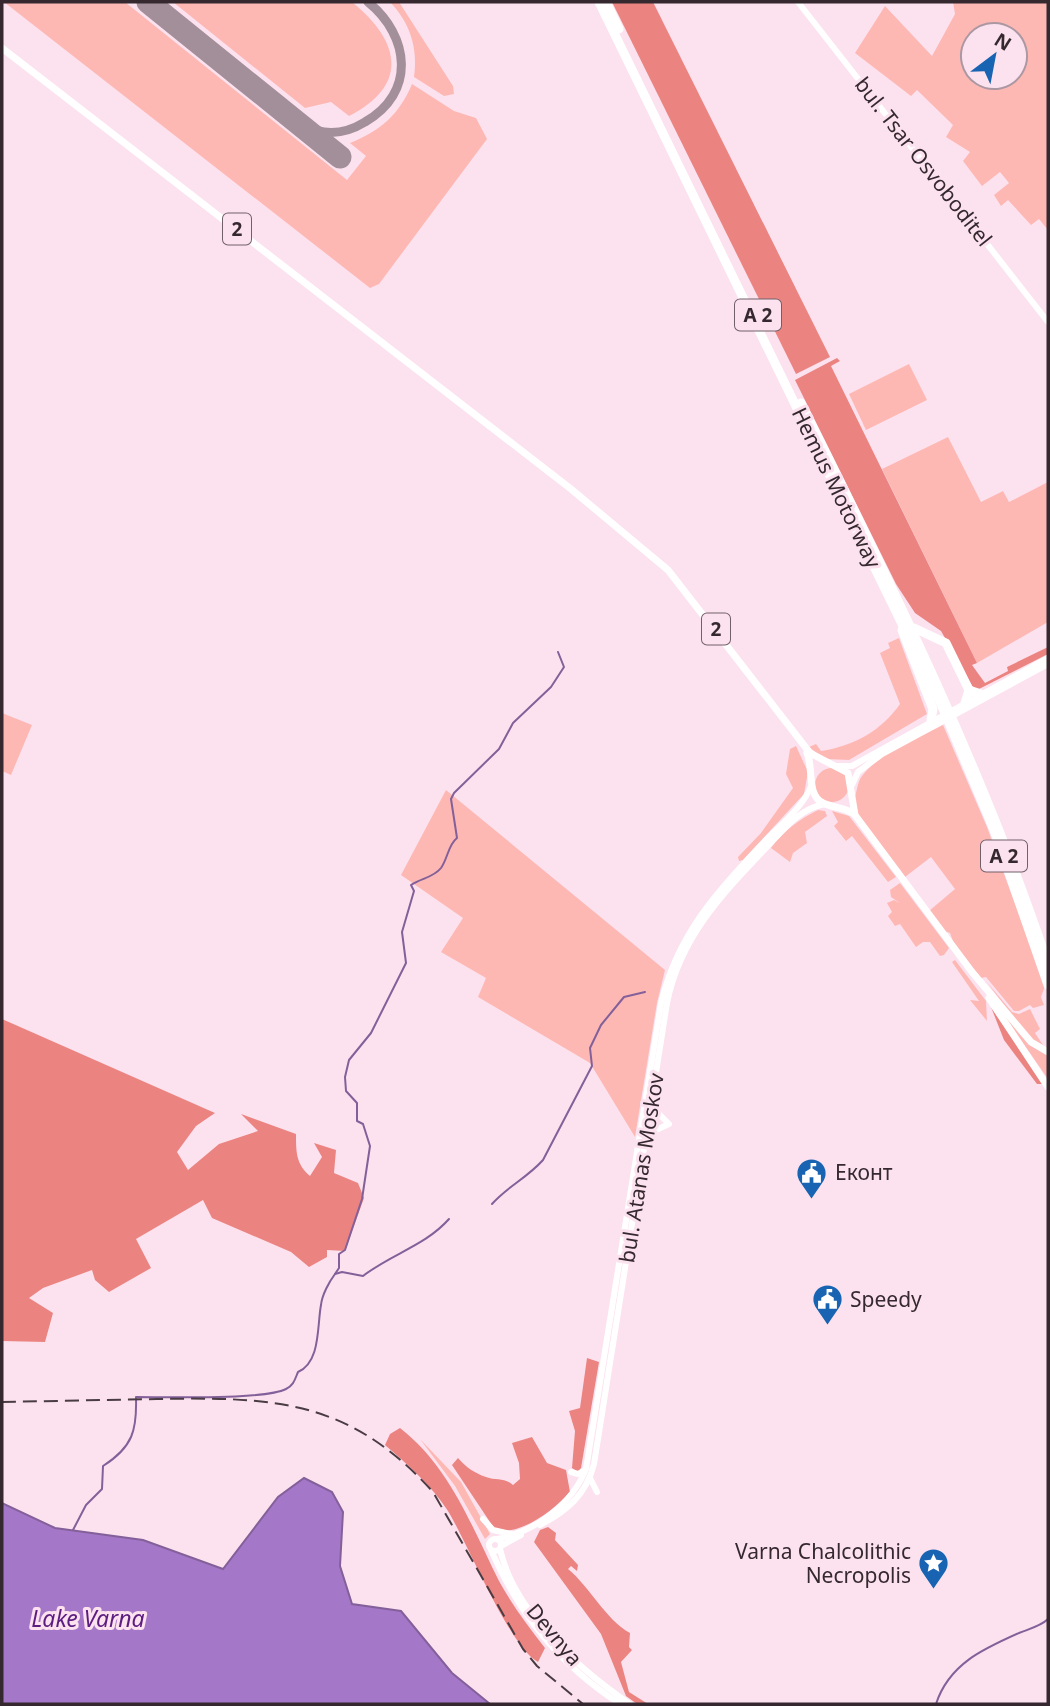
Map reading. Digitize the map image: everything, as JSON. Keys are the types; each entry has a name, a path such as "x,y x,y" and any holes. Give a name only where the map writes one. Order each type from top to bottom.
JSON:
{"highway":[{"name":"Hemus Motorway","path":"599,2 944,703 1002,834 1048,964"},
{"name":"Hemus Motorway","path":"608,5 913,627 944,703"},
{"path":"900,618 903,639 933,709 931,720"},
{"path":"913,627 948,646 969,690 965,703"},
{"path":"927,657 929,647 939,639"},
{"path":"969,690 981,694"},
{"name":"Hemus Motorway","path":"955,727 1007,864 1048,985"}],"main road":[{"name":"bul. Tsar Osvoboditel","path":"798,2 1048,322"},
{"name":"2","path":"2,48 640,544 689,595 803,745 819,760 836,765 848,773 855,815 972,972 1048,1087"},
{"path":"812,781 820,769 836,765 852,766 931,720 1048,658"},
{"path":"830,805 845,801 858,772 881,754 1048,664"},
{"name":"2","path":"803,745 814,794 830,805 855,815"},
{"name":"bul. Atanas Moskov","path":"492,1550 567,1509 590,1478 621,1307 667,1003 680,960 710,908 802,804 812,781"},
{"name":"bul. Atanas Moskov","path":"514,1536 564,1504 577,1489 586,1469 664,992 687,933 713,896 796,818 811,807 830,805"},
{"name":"2","path":"972,972 1031,1042 1048,1052"},
{"path":"645,1143 656,1130 669,1124 657,1112 653,1095"},
{"path":"570,1472 579,1474 586,1469"},
{"path":"590,1478 597,1492"},
{"path":"482,1519 493,1530 514,1536 505,1553 509,1572"},
{"path":"492,1550 489,1542 499,1544"},
{"name":"Devnya","path":"499,1544 509,1572 533,1613 557,1643 587,1673 630,1704"},
{"name":"Devnya","path":"492,1550 517,1603 549,1644 584,1679 620,1704"}],"shaded area":[{"path":"4,2 125,2 347,180 366,156 350,143 371,133 387,121 401,105 412,84 454,111 476,118 487,139 379,284 370,288"},
{"path":"173,2 352,2 368,16 388,46 390,76 382,90 369,103 349,116 331,102 305,108"},
{"path":"390,2 399,2 453,86 454,94 444,96 414,77 415,56 411,36 403,18"},
{"path":"612,2 653,2 830,357 796,374"},
{"path":"953,2 1048,2 1048,230 1039,219 1031,225 1008,200 1001,206 994,195 1009,183 1000,172 982,186 963,161 970,152 946,137 953,125 917,90 911,96 855,53 885,6 932,56 955,14"},
{"path":"837,358 840,361 831,366 977,663 972,665 985,683 1008,671 1007,667 1048,647 1048,654 979,689 974,689 941,631 915,613 896,584 795,380"},
{"path":"909,364 927,400 866,430 849,394"},
{"path":"948,437 981,502 1003,491 1009,502 1048,482 1048,622 977,663 882,469"},
{"path":"899,638 927,714 849,760 825,759 809,747 816,744 821,751 833,749 866,736 893,714 900,704 880,653 890,648 888,643"},
{"path":"2,713 32,725 11,775 2,771"},
{"path":"943,725 987,827 1045,986 1041,997 1044,1005 1033,1008 1030,1005 1014,1011 986,977 981,978 954,944 950,933 944,931 929,911 955,889 931,857 905,877 858,815 853,802 860,779 870,767 900,746"},
{"path":"796,746 808,772 804,794 743,860 739,861 738,857 761,833 793,788 786,774 790,749"},
{"path":"832,768 844,773 849,785 844,797 832,802 820,797 815,785 820,773"},
{"path":"446,790 665,970 635,1137 590,1063 478,997 486,978 441,952 463,918 401,875"},
{"path":"818,810 825,811 827,816 805,832 807,843 793,853 790,862 771,848 792,826"},
{"path":"832,811 849,816 896,877 888,882 852,836 846,841 834,826 838,822"},
{"path":"900,883 949,948 944,955 940,956 930,942 923,942 916,947 900,924 895,926 888,916 892,912 887,903 894,900 900,903 891,897 890,890"},
{"path":"955,960 986,1001 987,1021 970,1000 979,1001 952,962"},
{"path":"986,981 1012,1012 1019,1014 1030,1009 1040,1029 1035,1033 1045,1048 1048,1046 1048,1050 1031,1041"},
{"path":"991,997 1019,1031 1048,1053 1048,1079"},
{"path":"991,1007 1043,1084 1037,1084 1004,1040"},
{"path":"2,1019 215,1113 196,1126 177,1152 188,1170 219,1144 258,1131 241,1114 296,1134 298,1157 310,1176 322,1157 314,1143 336,1150 334,1173 358,1183 364,1198 345,1251 327,1250 327,1257 309,1267 291,1252 212,1218 203,1200 136,1239 151,1268 109,1292 95,1280 92,1270 43,1288 29,1298 53,1313 45,1342 2,1341"},
{"path":"587,1358 599,1362 581,1468 578,1472 572,1468 575,1431 569,1411 580,1408"},
{"path":"400,1428 433,1461 458,1499 504,1590 545,1648 538,1662 527,1653 502,1616 448,1511 419,1476 385,1445 390,1434"},
{"path":"532,1437 547,1463 566,1470 570,1492 551,1510 527,1525 509,1530 494,1528 452,1465 458,1458 478,1474 513,1485 520,1479 519,1463 512,1443"},
{"path":"420,1439 461,1482 490,1534 485,1539 455,1486"},
{"path":"548,1527 556,1533 555,1540 578,1565 577,1571 571,1566 568,1569 613,1620 630,1633 629,1647 632,1650 621,1662 629,1692 648,1704 637,1704 626,1696 601,1634 534,1542 540,1530"}],"water":[{"name":"Lake Varna","path":"304,1478 332,1492 343,1512 340,1566 352,1604 401,1611 452,1673 490,1704 2,1704 2,1503 55,1528 143,1540 223,1569 278,1497"}],"waterway":[{"path":"335,1274 339,1268 339,1254 345,1250 362,1199 370,1146 363,1124 357,1121 357,1103 346,1091 345,1077 349,1060 371,1033 406,963 402,932 414,891 411,885 441,868 457,838 451,799 454,793 499,749 513,723 551,687 564,667 558,652"},
{"path":"492,1204 543,1160 592,1066 590,1048 601,1025 624,997 645,992"},
{"path":"73,1530 86,1505 102,1489 103,1466 121,1452 131,1437 136,1397 258,1395 286,1389 311,1360 317,1342 323,1297 335,1274 342,1272 363,1276 419,1243 449,1219"},
{"path":"936,1704 949,1678 958,1668 980,1652 1048,1619"}],"taxiway":[{"path":"286,113 313,129 340,132 365,122 393,96 401,64 399,47 382,16 368,2"}],"runway":[{"path":"148,2 340,157"}],"railway":[{"path":"2,1402 238,1400 274,1403 340,1421 371,1438 402,1461 433,1492 523,1649 537,1666 583,1704"}],"place":[{"name":"Еконт","path":"812,1200"},
{"name":"Speedy","path":"827,1327"},
{"name":"Varna Chalcolithic Necropolis","path":"934,1591"}]}
